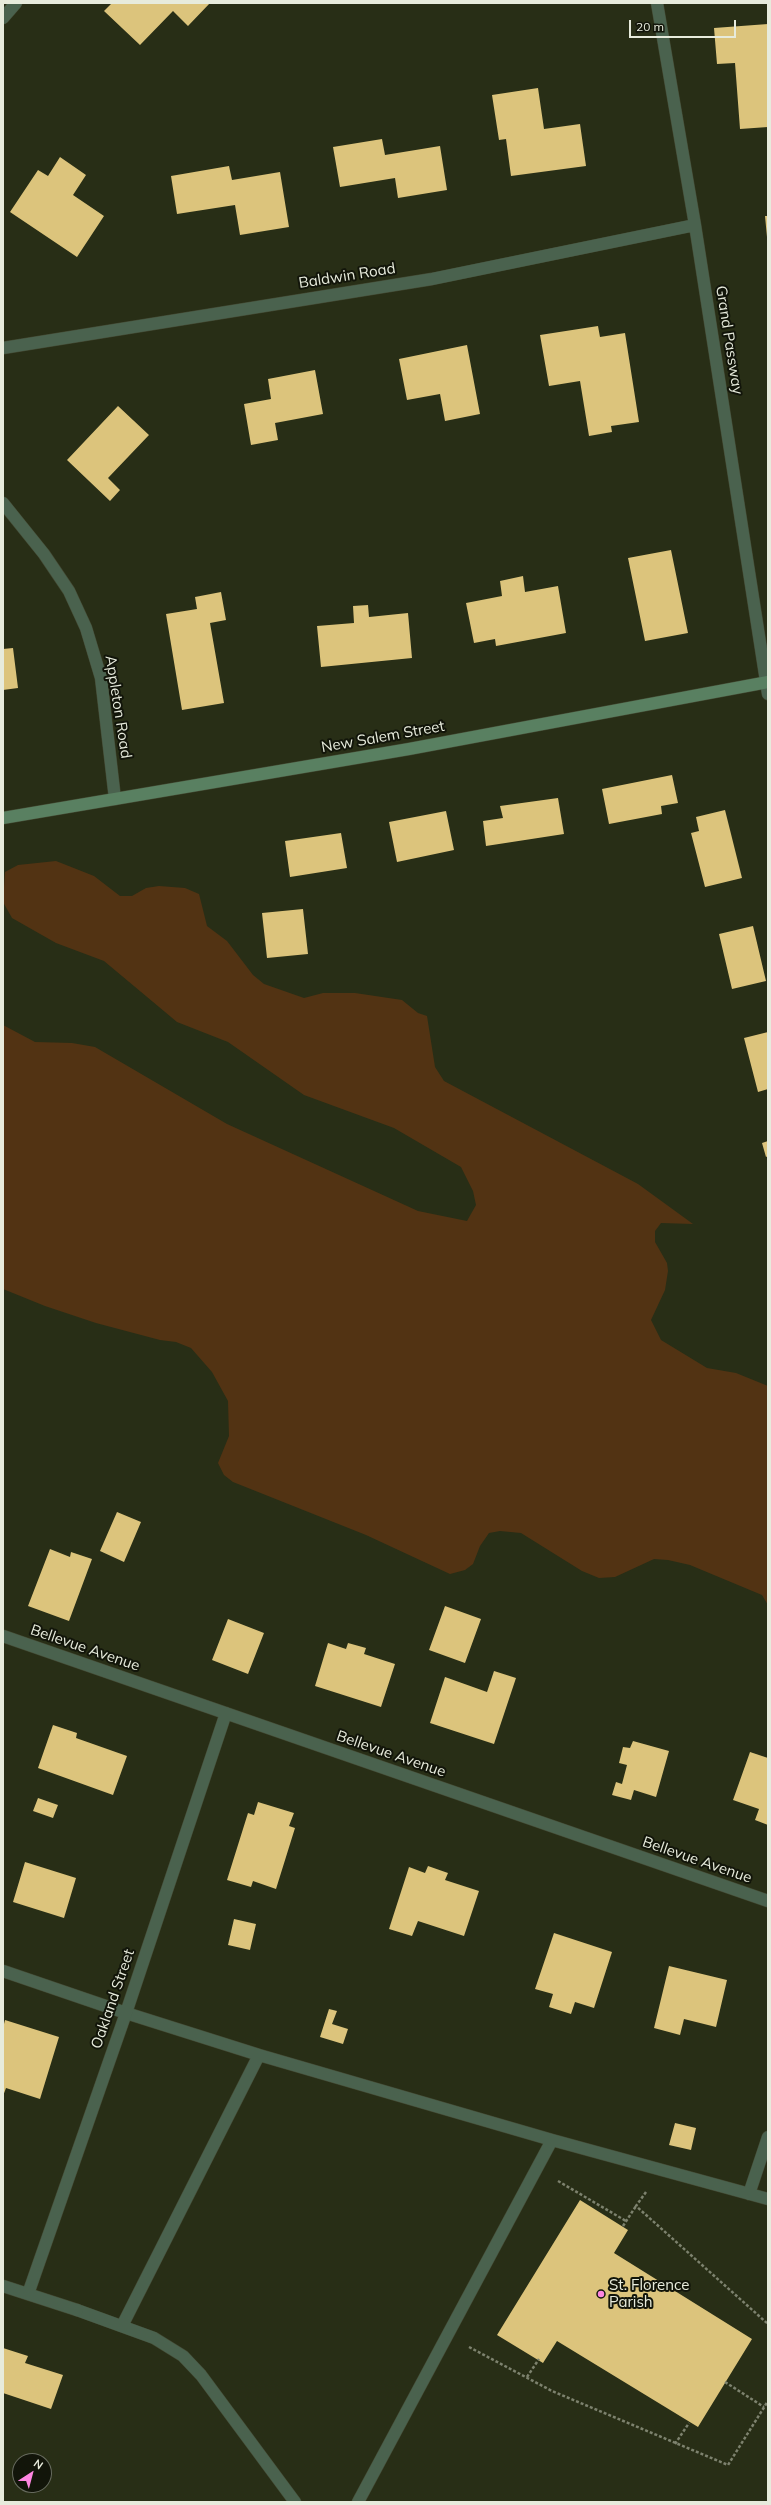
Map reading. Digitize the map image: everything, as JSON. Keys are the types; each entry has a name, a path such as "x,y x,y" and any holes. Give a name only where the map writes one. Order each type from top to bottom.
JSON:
{"street":[{"path":"3,18 16,3"},
{"name":"Grand Passway","path":"657,3 695,225 767,686"},
{"name":"Baldwin Road","path":"3,348 432,279 695,225"},
{"name":"Appleton Road","path":"3,503 44,554 65,585 86,628 101,678 116,799"},
{"name":"New Salem Street","path":"3,818 767,686"},
{"name":"Bellevue Avenue","path":"3,1636 768,1901"},
{"name":"Oakland Street","path":"28,2294 126,2013 226,1714"},
{"path":"3,1971 126,2013 258,2055 552,2140 768,2199"},
{"path":"122,2326 258,2055"},
{"path":"749,2194 768,2137"},
{"path":"358,2502 552,2140"},
{"path":"3,2286 77,2310 154,2338 183,2356 201,2375 295,2502"}],"path":[{"path":"537,2168 626,2221"},
{"path":"623,2226 661,2170"},
{"path":"636,2206 768,2324"},
{"path":"448,2335 527,2377 675,2444 728,2465 768,2401"},
{"path":"527,2377 539,2359"},
{"path":"725,2382 764,2407"},
{"path":"675,2444 689,2423"}],"shaded area":[{"path":"56,861 94,876 120,896 132,896 146,888 159,886 185,888 199,894 207,926 227,941 253,975 264,984 304,998 323,993 355,993 402,1000 418,1013 427,1016 435,1067 444,1081 638,1184 693,1224 661,1223 655,1231 655,1242 667,1263 668,1271 665,1290 651,1320 661,1340 707,1368 736,1373 768,1386 768,1605 762,1595 690,1565 668,1560 654,1559 615,1577 599,1578 582,1571 521,1533 500,1531 489,1533 480,1546 473,1564 465,1570 450,1574 366,1535 233,1482 224,1475 218,1463 229,1436 228,1401 212,1372 191,1348 176,1342 160,1340 96,1323 45,1306 3,1289 3,1025 35,1042 72,1043 95,1047 227,1124 418,1211 467,1221 476,1205 473,1191 461,1167 394,1128 304,1095 228,1042 177,1022 104,961 56,943 12,918 3,902 5,872 18,865"}],"building":[{"path":"112,3 210,3 188,26 173,11 140,45 104,11"},
{"path":"768,24 768,127 740,129 735,63 717,64 714,28"},
{"path":"538,88 544,129 580,124 586,166 511,176 506,139 499,140 492,95"},
{"path":"382,139 385,155 440,146 447,190 398,198 395,178 340,187 333,147"},
{"path":"60,157 86,175 73,195 104,216 77,257 10,212 38,170 48,176"},
{"path":"229,166 232,180 280,172 289,227 240,235 235,205 177,214 171,176"},
{"path":"765,216 768,216 768,237 767,237"},
{"path":"598,326 600,337 625,333 639,422 611,426 612,432 589,436 580,381 549,386 540,335"},
{"path":"467,345 480,414 445,421 440,394 407,400 399,359"},
{"path":"315,370 323,414 275,423 278,440 251,445 244,404 271,399 268,379"},
{"path":"118,406 149,435 108,478 120,490 110,501 67,460"},
{"path":"671,550 688,633 645,641 628,558"},
{"path":"523,576 525,592 558,586 566,633 496,646 495,639 474,643 466,603 502,596 500,581"},
{"path":"221,592 226,620 210,623 224,703 182,710 166,614 197,609 195,597"},
{"path":"368,605 369,617 408,613 412,658 321,667 317,626 354,623 353,606"},
{"path":"13,648 18,688 3,690 3,649"},
{"path":"672,775 678,803 661,806 662,814 609,824 602,789"},
{"path":"558,798 564,834 486,846 483,821 503,818 500,806"},
{"path":"725,810 742,878 705,887 691,833 699,831 696,817"},
{"path":"446,811 454,850 397,862 389,822"},
{"path":"341,833 347,868 290,877 285,841"},
{"path":"303,909 308,954 267,958 262,913"},
{"path":"753,926 766,981 732,989 719,934"},
{"path":"768,1032 768,1089 758,1092 744,1038"},
{"path":"768,1141 768,1156 766,1157 762,1143"},
{"path":"117,1512 141,1522 124,1562 100,1551"},
{"path":"50,1549 70,1557 71,1552 92,1559 69,1621 28,1606"},
{"path":"445,1606 481,1619 465,1663 429,1650"},
{"path":"228,1619 264,1633 248,1674 212,1660"},
{"path":"328,1643 346,1649 348,1643 366,1648 364,1654 395,1664 381,1707 315,1686"},
{"path":"494,1671 516,1678 494,1744 430,1723 445,1677 487,1692"},
{"path":"53,1725 77,1733 76,1738 127,1756 113,1795 38,1768"},
{"path":"633,1741 669,1751 656,1797 634,1790 631,1800 612,1795 616,1782 622,1784 627,1765 619,1763 623,1747 630,1748"},
{"path":"750,1752 768,1758 768,1825 755,1820 759,1809 733,1800"},
{"path":"38,1798 58,1805 53,1818 33,1811"},
{"path":"258,1802 294,1813 289,1826 295,1828 276,1889 253,1881 251,1887 227,1880 248,1813 254,1815"},
{"path":"25,1862 76,1878 64,1918 13,1902"},
{"path":"428,1866 448,1873 445,1880 479,1891 464,1936 418,1921 412,1936 389,1929 409,1867 425,1873"},
{"path":"234,1919 256,1924 250,1950 228,1945"},
{"path":"554,1933 612,1952 594,2008 575,2002 571,2014 549,2007 553,1994 535,1989"},
{"path":"669,1966 727,1980 716,2027 684,2019 680,2035 654,2028"},
{"path":"329,2009 337,2011 332,2024 348,2029 343,2044 320,2037"},
{"path":"5,2020 59,2037 40,2099 6,2088 3,2096 3,2028"},
{"path":"675,2123 696,2128 691,2150 669,2145"},
{"name":"St. Florence Parish","path":"580,2200 628,2230 614,2253 752,2339 698,2427 557,2341 543,2363 497,2335"},
{"path":"3,2348 28,2356 25,2363 63,2375 51,2409 3,2393"}],"place":[{"name":"St. Florence Parish","path":"601,2294"}]}
